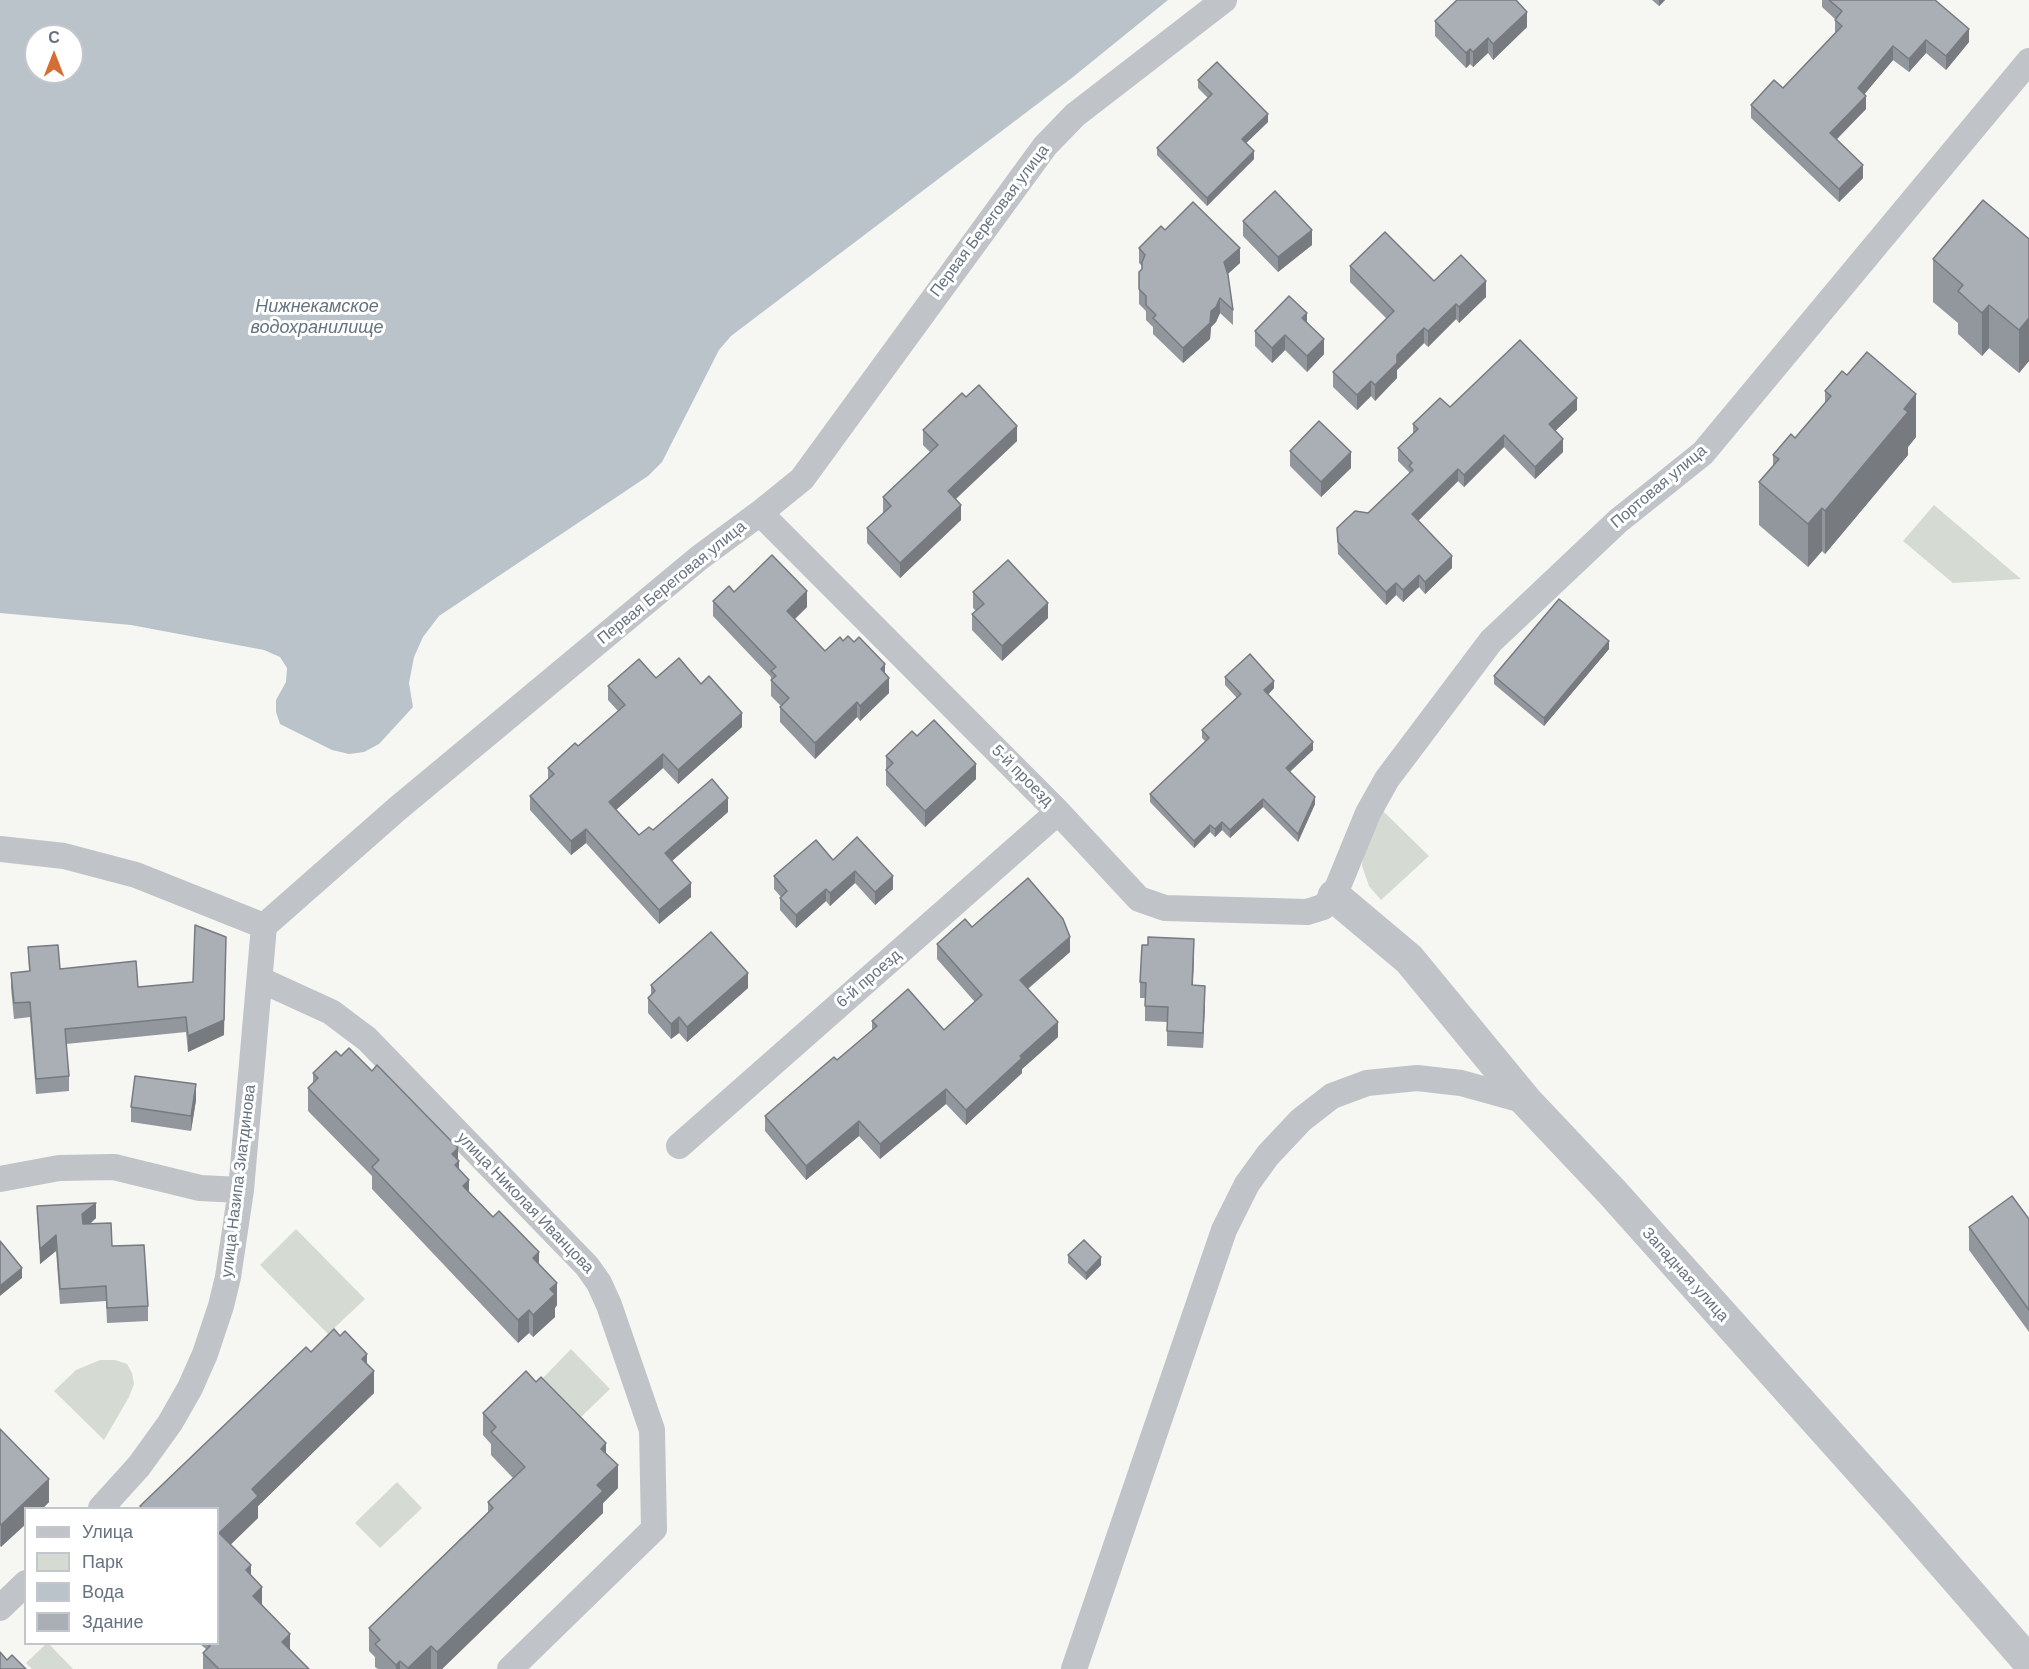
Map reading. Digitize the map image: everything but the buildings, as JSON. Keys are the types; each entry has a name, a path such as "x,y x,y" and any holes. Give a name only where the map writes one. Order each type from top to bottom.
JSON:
{"street":[{"name":"Первая Береговая улица","path":"264,926 458,758 699,558 802,479 1045,146 1075,115 1224,0"},
{"name":"Портовая улица","path":"1334,896 1368,813 1387,779 1491,641 1618,521 1702,453 2029,61"},
{"name":"5-й проезд","path":"760,513 1058,812 1139,899 1165,908 1307,912 1323,907 1334,896"},
{"name":"6-й проезд","path":"680,1146 1058,812"},
{"path":"0,849 64,856 135,874 264,926"},
{"name":"Западная улица","path":"1334,896 1410,959 1526,1101 1902,1516 2029,1662"},
{"name":"улица Назипа Зиатдинова","path":"103,1507 139,1466 170,1423 206,1354 221,1306 228,1277 241,1190 264,926"},
{"name":"улица Николая Иванцова","path":"261,980 331,1012 367,1039 587,1266 599,1283 609,1305 652,1430 654,1529 510,1669"},
{"path":"1074,1669 1224,1230 1247,1184 1268,1155 1301,1120 1332,1096 1367,1083 1417,1078 1461,1083 1526,1101"},
{"path":"0,1179 59,1168 114,1167 200,1188 241,1190"},
{"path":"0,1608 24,1585"}],"green space":[{"path":"1934,505 2021,579 1953,583 1903,541"},
{"path":"1383,811 1429,856 1381,900 1369,886 1362,866 1364,843"},
{"path":"296,1229 365,1299 328,1334 260,1265"},
{"path":"571,1349 610,1389 581,1417 543,1378"},
{"path":"100,1360 115,1360 127,1364 134,1384 104,1440 54,1391 76,1370"},
{"path":"397,1482 422,1508 380,1548 355,1523"},
{"path":"45,1645 50,1645 73,1669 32,1669 26,1663"}],"water":[{"name":"Нижнекамское водохранилище","path":"0,0 1168,0 1073,77 731,336 719,350 662,462 648,476 439,616 423,637 414,657 409,683 413,707 379,744 364,752 349,754 332,750 280,724 276,712 276,700 286,682 287,668 280,657 264,650 131,625 0,613"}]}
